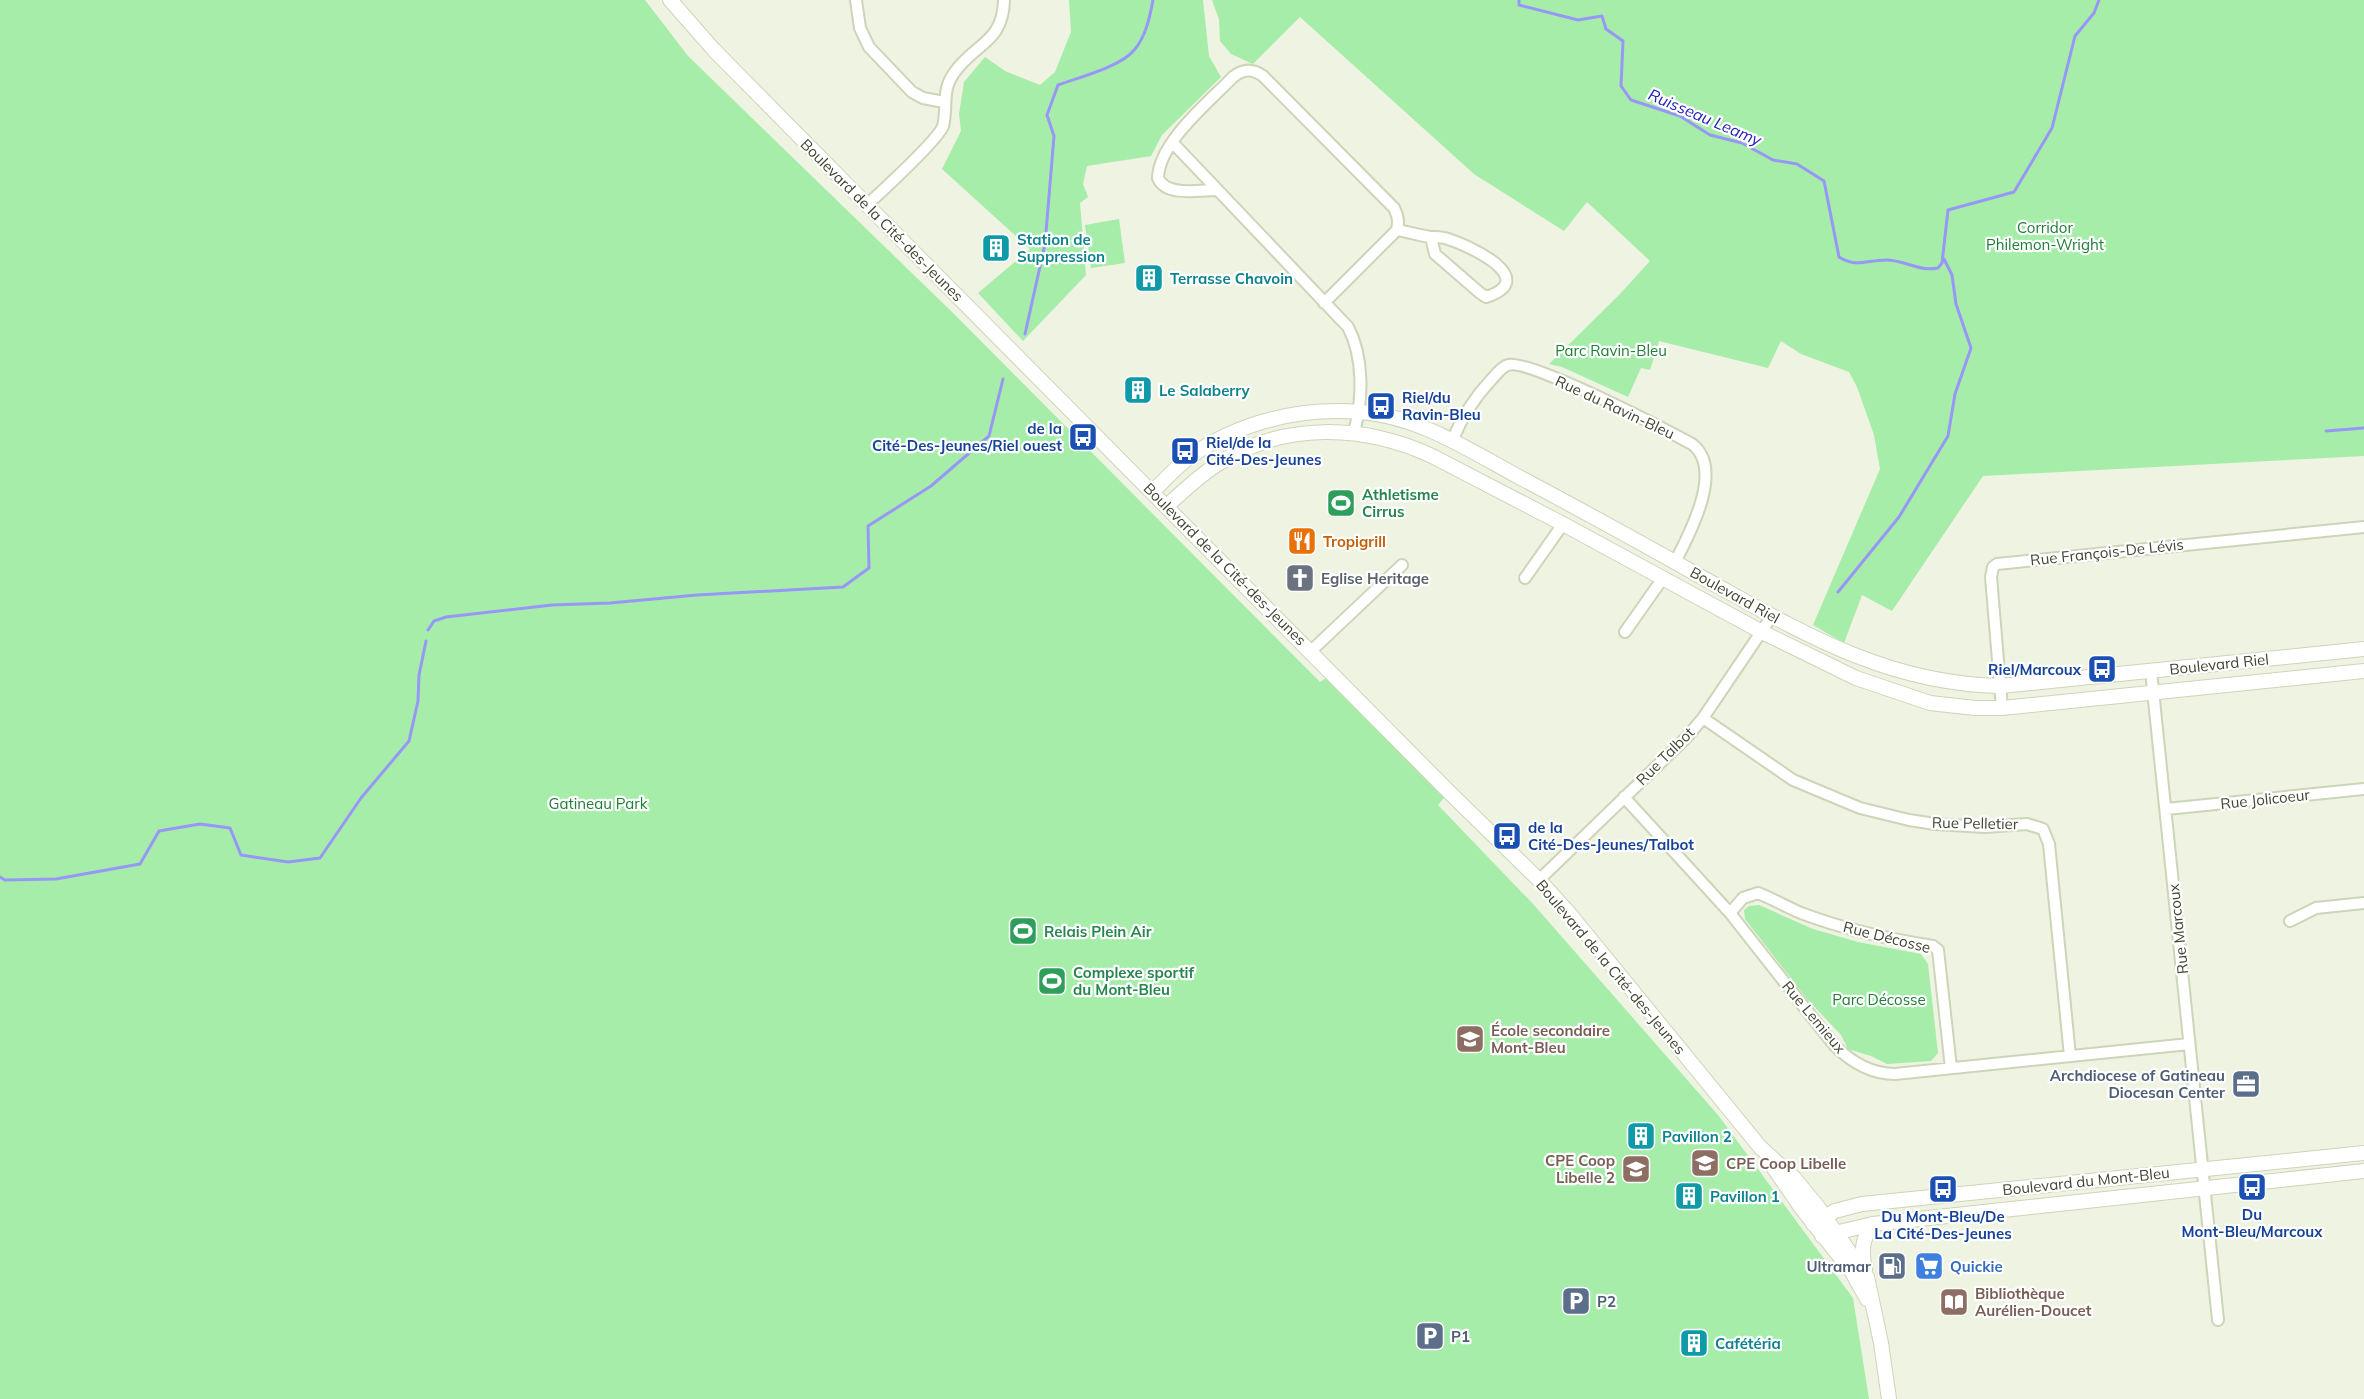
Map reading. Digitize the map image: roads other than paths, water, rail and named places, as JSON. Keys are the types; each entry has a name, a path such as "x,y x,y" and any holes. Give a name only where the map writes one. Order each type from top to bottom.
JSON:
{"street":[{"name":"Boulevard de la Cité-des-Jeunes","path":"670,0 714,50 1153,490 1569,913 1760,1147 1781,1182 1819,1220 1835,1231 1867,1277 1889,1399"},
{"path":"856,0 860,28 869,47 912,92 923,98 944,102"},
{"path":"867,205 939,134 944,118 944,102 952,75 995,33 1003,14 1004,0"},
{"path":"1217,190 1173,190 1160,183 1158,171 1172,142 1240,72 1246,70 1258,72 1394,208 1399,222 1397,230 1324,303"},
{"path":"1172,142 1348,327 1357,348 1360,411 1354,432"},
{"path":"1397,230 1450,239 1497,264 1504,270 1507,280 1503,289 1486,297 1480,293 1435,254 1431,237"},
{"name":"Rue du Ravin-Bleu","path":"1452,441 1468,406 1476,396 1502,368 1514,364 1529,368 1613,404 1692,444 1700,452 1704,466 1701,504 1695,522 1675,562"},
{"name":"Boulevard Riel","path":"1153,490 1197,452 1224,436 1247,427 1294,414 1319,411 1360,411 1407,422 1452,441 1772,616 1827,644 1904,673 1948,683 2001,686 2364,650"},
{"name":"Boulevard Riel","path":"1167,506 1204,473 1249,447 1299,435 1354,432 1378,436 1421,451 1563,524 1762,632 1856,678 1904,696 1954,706 2002,708 2364,671"},
{"path":"1525,578 1563,524"},
{"name":"Rue François-De Lévis","path":"2002,708 1991,577 1993,567 1997,564 2364,527"},
{"path":"1311,651 1402,565"},
{"path":"1625,632 1663,578"},
{"name":"Rue Talbot","path":"1539,880 1687,737 1703,718 1772,616"},
{"name":"Rue Marcoux","path":"2151,671 2218,1320"},
{"name":"Rue Pelletier","path":"1703,718 1793,780 1860,808 1935,824 1985,827 2027,825 2043,829 2049,844 2070,1056"},
{"name":"Rue Jolicoeur","path":"2166,809 2364,789"},
{"name":"Rue Lemieux","path":"1624,797 1730,913 1834,1045 1848,1058 1871,1070 1888,1074 2189,1044"},
{"name":"Rue Décosse","path":"1730,913 1743,898 1758,893 1800,912 1853,930 1933,946 1938,950 1951,1068"},
{"path":"2290,921 2316,908 2364,903"},
{"name":"Boulevard du Mont-Bleu","path":"1819,1220 1835,1211 1862,1204 2364,1153"},
{"name":"Boulevard du Mont-Bleu","path":"1822,1236 1835,1231 1873,1224 2364,1171"},
{"name":"Boulevard de la Cité-des-Jeunes","path":"1819,1220 1822,1236 1852,1272 1876,1320"},
{"path":"1867,1277 1862,1245 1863,1239 1873,1224"}],"waterway":[{"path":"1025,334 1045,244 1054,136 1047,115 1058,85 1100,71 1129,55 1139,44 1145,32 1153,0"},
{"name":"Ruisseau Leamy","path":"1519,0 1519,5 1578,20 1602,16 1606,29 1623,41 1621,86 1631,100 1680,116 1710,135 1742,143 1773,160 1797,164 1824,181 1839,257 1851,262 1893,261 1931,269 1938,268 1942,263 1948,210 2014,192 2052,128 2075,36 2094,13 2099,0"},
{"path":"1838,592 1899,517 1948,436 1955,394 1971,348 1956,304 1952,275 1944,259"},
{"path":"428,630 434,621 446,617 552,605 843,587 869,568 868,526 931,486 989,436 1003,379"},
{"path":"2326,431 2364,428"},
{"path":"0,877 5,880 56,879 140,864 159,831 200,824 230,828 241,855 288,862 320,858 361,798 409,741 418,701 419,675 426,641"}],"place":[{"name":"Station de Suppression","path":"996,248"},
{"name":"Terrasse Chavoin","path":"1149,278"},
{"name":"Le Salaberry","path":"1138,390"},
{"name":"Riel/du Ravin-Bleu","path":"1381,406"},
{"name":"de la Cité-Des-Jeunes/Riel ouest","path":"1083,437"},
{"name":"Riel/de la Cité-Des-Jeunes","path":"1185,451"},
{"name":"Athletisme Cirrus","path":"1341,503"},
{"name":"Tropigrill","path":"1302,541"},
{"name":"Eglise Heritage","path":"1300,578"},
{"name":"Riel/Marcoux","path":"2102,669"},
{"name":"de la Cité-Des-Jeunes/Talbot","path":"1507,836"},
{"name":"Relais Plein Air","path":"1023,931"},
{"name":"Complexe sportif du Mont-Bleu","path":"1052,981"},
{"name":"École secondaire Mont-Bleu","path":"1470,1039"},
{"name":"Archdiocese of Gatineau Diocesan Center","path":"2246,1084"},
{"name":"Pavillon 2","path":"1641,1136"},
{"name":"CPE Coop Libelle","path":"1705,1163"},
{"name":"CPE Coop Libelle 2","path":"1636,1169"},
{"name":"Du Mont-Bleu/Marcoux","path":"2252,1187"},
{"name":"Du Mont-Bleu/De La Cité-Des-Jeunes","path":"1943,1189"},
{"name":"Pavillon 1","path":"1689,1196"},
{"name":"Ultramar","path":"1892,1266"},
{"name":"Quickie","path":"1929,1266"},
{"name":"P2","path":"1576,1301"},
{"name":"Bibliothèque Aurélien-Doucet","path":"1954,1302"},
{"name":"P1","path":"1430,1336"},
{"name":"Cafétéria","path":"1694,1343"}],"park label":[{"name":"Corridor Philemon-Wright","path":"2045,236"},
{"name":"Parc Ravin-Bleu","path":"1611,350"},
{"name":"Gatineau Park","path":"598,803"},
{"name":"Parc Décosse","path":"1879,999"}]}
